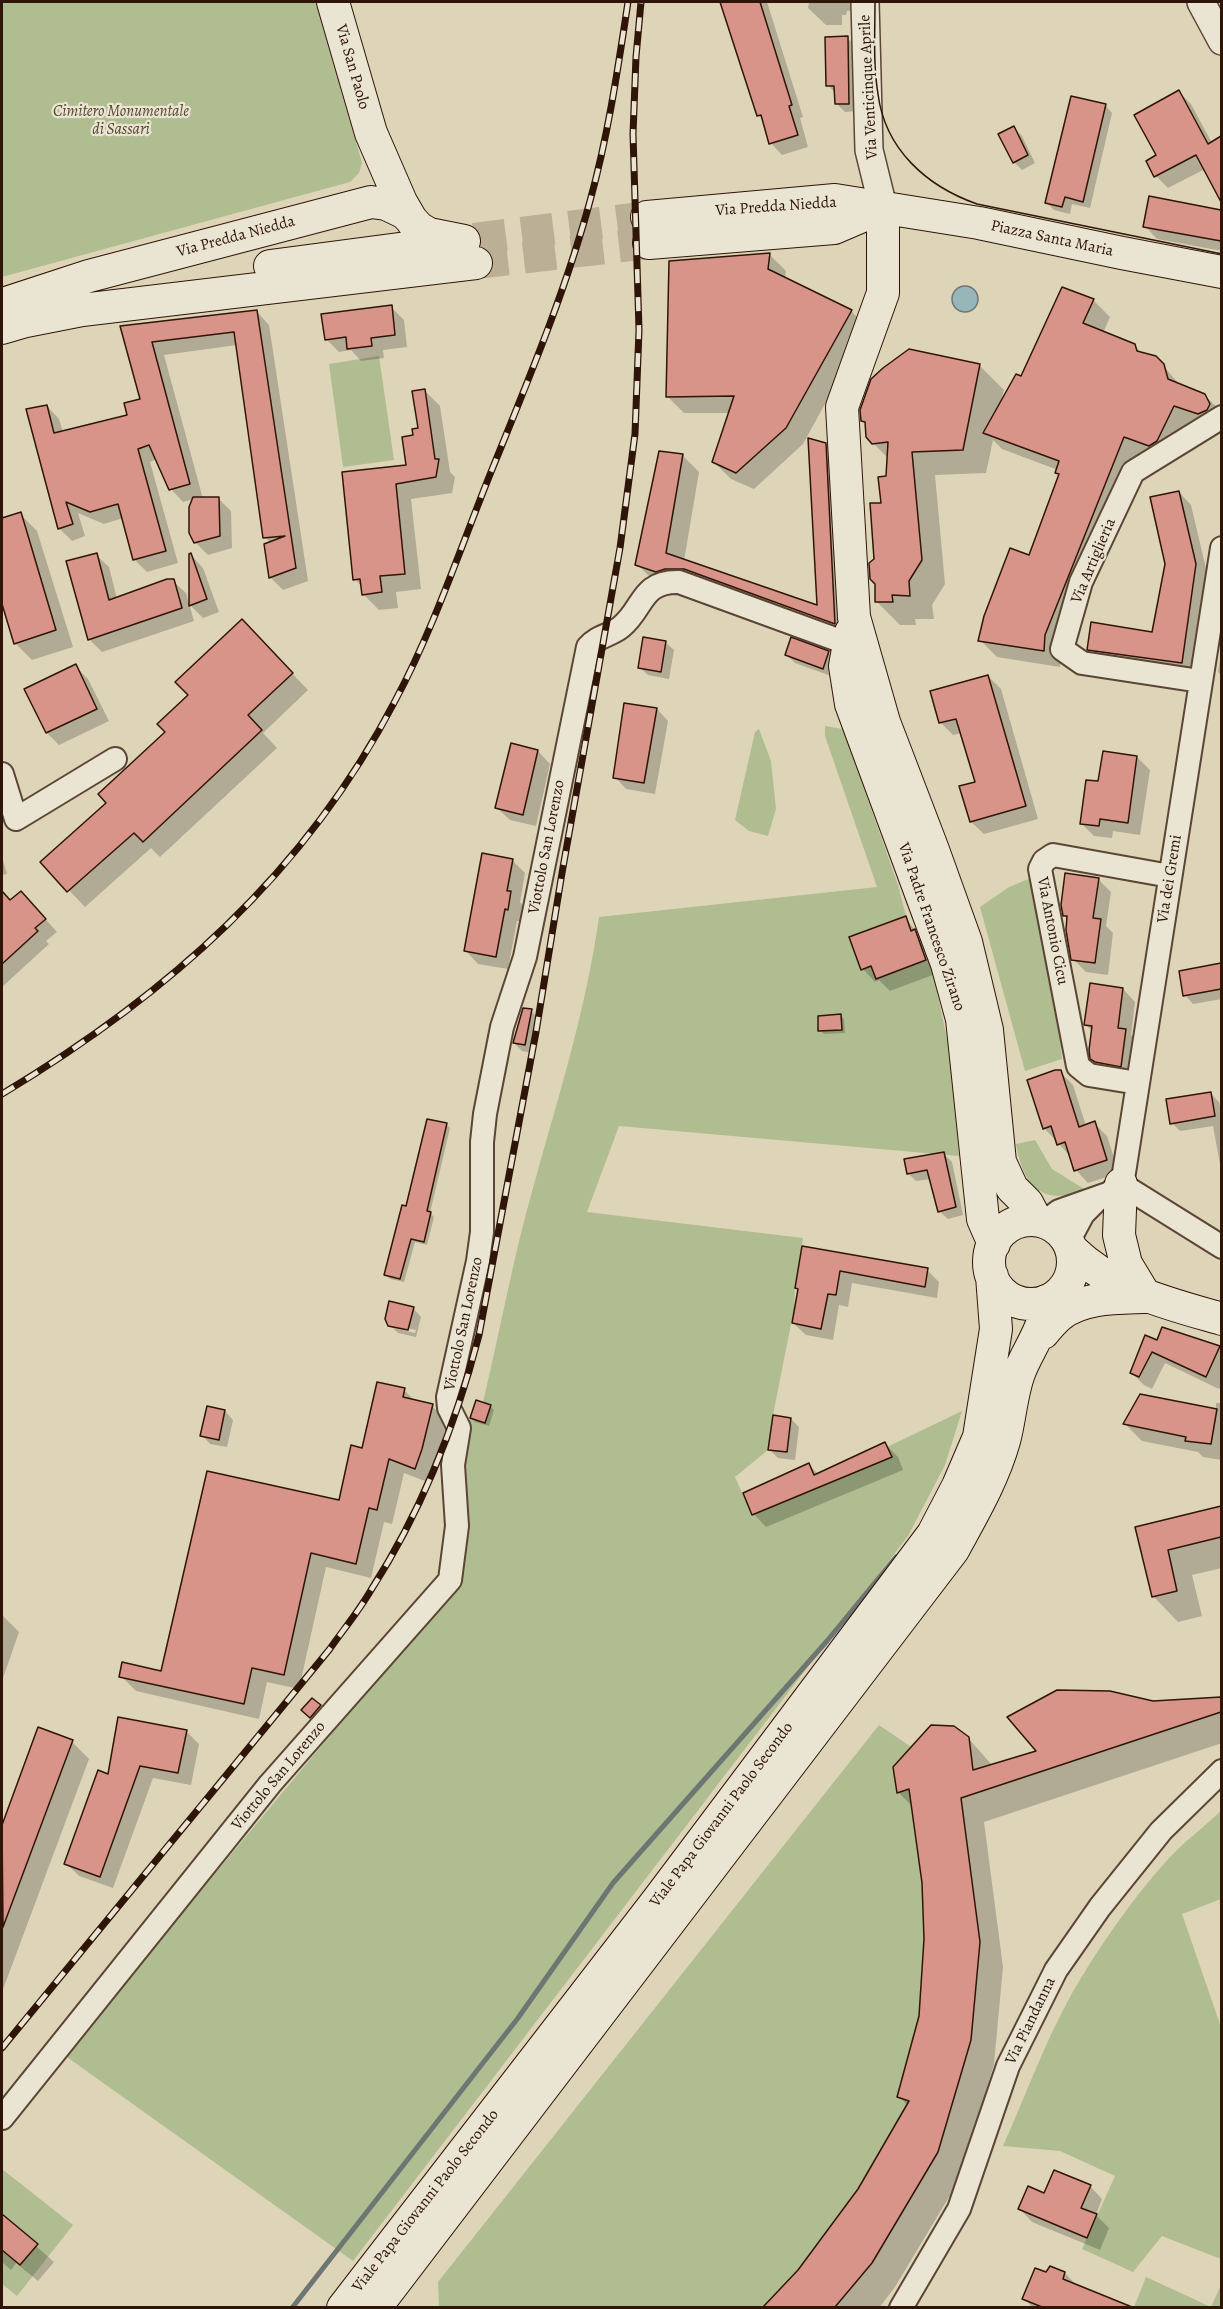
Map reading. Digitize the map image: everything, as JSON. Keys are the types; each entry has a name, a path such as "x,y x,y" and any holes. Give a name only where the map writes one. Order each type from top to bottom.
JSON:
{"main road":[{"name":"Via San Paolo","path":"333,2 371,133 414,233"},
{"name":"Via San Paolo","path":"343,208 361,197 369,188 374,177 371,133"},
{"name":"Via Predda Niedda","path":"648,230 835,200 883,207"},
{"name":"Via Predda Niedda","path":"2,312 89,276 371,202 386,204 405,213 414,233"},
{"name":"Piazza Santa Maria","path":"883,207 996,226 1221,272"},
{"name":"Via Padre Francesco Zirano","path":"883,207 883,293 842,407 851,631 845,666 851,704 947,964 962,1019 983,1219 994,1244"},
{"name":"Via Predda Niedda","path":"414,233 471,248 393,273 82,310 2,312 95,288 414,233"},
{"path":"393,273 413,259 414,233"},
{"name":"Via Padre Francesco Zirano","path":"851,631 966,942 987,1030 1000,1162 1012,1188 1041,1214"},
{"path":"1110,1191 1126,1264 1146,1297"},
{"path":"1146,1297 1033,1304 1020,1302 1008,1297 998,1288 992,1276 990,1260 994,1244 1001,1233 1011,1225 1041,1214 1058,1230 1070,1246 1102,1275 1146,1297 1221,1319"},
{"path":"1060,1301 1073,1263 1070,1246"},
{"name":"Viale Papa Giovanni Paolo Secondo","path":"343,2307 658,1900 933,1534 958,1486 979,1437 996,1329 992,1276"},
{"name":"Viale Papa Giovanni Paolo Secondo","path":"375,2307 953,1550 979,1501 1000,1451 1018,1376 1027,1352 1046,1316 1060,1301"}],"street":[{"name":"Via Venticinque Aprile","path":"865,2 869,150 883,207"},
{"path":"1201,2 1221,41"},
{"name":"Via Artiglieria","path":"1200,681 1082,663 1062,650 1081,582 1133,472 1221,417"},
{"name":"Via dei Gremi","path":"1070,1246 1083,1214 1110,1191 1125,1168 1221,548"},
{"name":"Viottolo San Lorenzo","path":"2,2118 270,1784 450,1580 457,1526 453,1465 459,1428 449,1407 448,1397 478,1261 482,1232 482,1142 485,1114 502,1027 525,957 585,653 593,641 624,624 642,598 655,587 679,582 851,631"},
{"path":"2,774 16,819 115,759"},
{"name":"Via Antonio Cicu","path":"1138,1083 1089,1075 1078,1066 1041,869 1044,861 1053,855 1170,876"},
{"path":"1041,1214 1110,1191 1221,1246"},
{"name":"Via Piandanna","path":"901,2307 959,2210 1008,2066 1056,1970 1100,1907 1154,1840 1221,1771"}],"green space":[{"name":"Cimitero Monumentale di Sassari","path":"2,2 317,2 362,163 359,173 350,182 2,277"},
{"path":"379,356 394,460 343,467 329,364"},
{"path":"825,726 843,729 898,885 906,916 849,938 861,970 871,966 876,979 930,959 951,1057 959,1156 619,1126 587,1212 803,1238 794,1309 768,1450 735,1477 752,1515 891,1457 887,1447 962,1411 945,1465 908,1536 353,2261 64,2055 456,1584 453,1465 470,1418 485,1423 491,1405 483,1402 526,1214 579,1020 599,917 877,887 825,736"},
{"path":"759,729 771,761 776,809 768,836 749,831 735,820 755,732"},
{"path":"1031,878 1056,1006 1062,1059 1025,1071 980,907 1009,887"},
{"path":"1035,1140 1052,1169 1086,1190 1071,1195 1057,1196 1037,1189 1024,1171 1016,1144"},
{"path":"879,1725 911,1747 893,1767 897,1793 909,1789 922,1883 924,1939 919,2016 897,2096 909,2101 858,2189 798,2270 763,2308 439,2307 438,2282"},
{"path":"1221,1811 1221,1899 1182,1914 1221,2027 1221,2259 1162,2236 1133,2272 1082,2249 1115,2176 1060,2151 1003,2146 1052,2033 1092,1961 1118,1922 1160,1868"},
{"path":"2,2169 73,2225 17,2296 2,2284"},
{"path":"1146,2277 1211,2307 1134,2307"},
{"path":"1221,2285 1221,2307 1211,2307"}],"water":[{"path":"965,286 974,290 978,299 974,308 965,312 956,308 952,299 956,290"}],"building":[{"path":"720,2 760,2 792,105 789,106 798,135 769,144 761,115 757,116"},
{"path":"848,36 849,104 835,104 834,86 826,86 825,37"},
{"path":"1179,90 1208,144 1221,136 1221,202 1196,155 1154,177 1146,161 1156,155 1134,115"},
{"path":"1071,96 1106,104 1083,202 1065,197 1062,207 1045,203"},
{"path":"1014,126 1028,155 1013,163 998,134"},
{"path":"1149,196 1221,210 1221,241 1143,227"},
{"path":"770,253 768,269 852,310 786,428 736,473 712,462 734,396 666,397 669,261"},
{"path":"1062,287 1094,299 1083,323 1135,344 1137,351 1156,356 1164,364 1168,379 1205,394 1210,404 1207,410 1198,414 1174,406 1157,441 1149,446 1124,437 1045,635 1044,651 978,641 984,616 1010,548 1029,555 1059,474 1055,473 1059,461 983,433 1016,374 1021,376"},
{"path":"392,305 395,335 371,338 372,346 347,349 346,337 325,340 321,314"},
{"path":"257,310 296,568 269,578 264,544 285,536 263,538 234,332 152,342 190,484 169,490 149,445 138,449 166,551 133,560 118,504 90,512 66,502 73,524 58,529 26,409 47,405 54,433 127,415 124,403 140,399 120,326"},
{"path":"909,349 980,364 963,450 912,452 922,560 909,581 910,596 892,595 893,602 875,602 875,584 870,579 869,563 874,559 870,503 881,503 878,477 886,476 888,442 872,444 866,437 865,422 861,421 860,410 871,379"},
{"path":"425,389 435,459 439,459 436,477 396,484 405,574 380,576 382,592 362,595 360,579 353,580 342,472 406,465 402,437 413,435 412,429 418,428 412,391"},
{"path":"808,438 826,443 835,624 684,569 665,569 656,572 635,565 659,451 683,454 666,553 817,605"},
{"path":"1179,491 1196,564 1182,663 1087,650 1091,622 1152,632 1165,564 1150,497"},
{"path":"193,497 219,497 220,536 194,543 189,533 189,507"},
{"path":"21,512 56,630 14,644 2,604 2,518"},
{"path":"97,553 109,600 167,579 174,579 182,608 88,640 66,561"},
{"path":"191,553 207,599 189,606 189,554"},
{"path":"242,619 293,673 248,715 262,730 143,842 134,833 67,892 40,862 106,803 98,794 165,732 157,724 188,695 175,682"},
{"path":"643,637 666,641 661,672 638,668"},
{"path":"791,637 829,651 823,669 785,655"},
{"path":"76,664 97,709 46,733 24,689"},
{"path":"988,675 1026,806 970,822 959,786 975,782 956,719 939,723 930,691"},
{"path":"624,703 657,708 644,783 613,778"},
{"path":"511,743 538,750 523,815 495,808"},
{"path":"1103,751 1137,756 1128,823 1100,819 1099,826 1080,824 1086,780 1098,781"},
{"path":"482,853 513,859 507,891 511,891 508,910 505,909 496,957 464,951"},
{"path":"1065,873 1099,878 1093,918 1101,919 1095,963 1071,960 1066,930 1067,916 1063,916 1061,905"},
{"path":"2,891 10,900 21,891 46,919 35,928 38,931 2,964"},
{"path":"906,916 911,931 915,929 926,960 876,979 871,966 861,970 849,937"},
{"path":"1221,963 1221,989 1183,996 1179,971"},
{"path":"1090,983 1123,988 1118,1028 1126,1029 1121,1067 1090,1059 1092,1026 1084,1025"},
{"path":"523,1008 532,1009 525,1045 513,1043"},
{"path":"841,1014 842,1030 818,1031 818,1016"},
{"path":"1061,1070 1079,1127 1095,1121 1107,1160 1074,1171 1065,1142 1057,1145 1051,1126 1043,1129 1027,1080"},
{"path":"1211,1092 1215,1116 1170,1124 1166,1099"},
{"path":"427,1119 447,1123 427,1211 431,1212 424,1242 411,1239 400,1279 384,1275 402,1205 406,1206"},
{"path":"944,1152 956,1207 938,1212 927,1170 907,1174 904,1159"},
{"path":"802,1246 928,1268 925,1287 840,1271 836,1295 828,1294 821,1329 792,1323"},
{"path":"389,1301 414,1307 408,1330 388,1326 385,1319"},
{"path":"1162,1327 1220,1346 1206,1377 1152,1352 1139,1377 1130,1373 1145,1335 1157,1340"},
{"path":"377,1382 405,1388 403,1397 433,1404 422,1449 415,1469 389,1459 377,1510 369,1508 356,1564 311,1553 284,1675 252,1668 244,1704 119,1677 122,1662 161,1671 207,1471 339,1500 351,1445 362,1448"},
{"path":"1140,1394 1217,1409 1211,1444 1185,1441 1186,1437 1123,1424"},
{"path":"476,1400 491,1405 485,1423 470,1418"},
{"path":"207,1406 225,1410 219,1440 200,1436"},
{"path":"773,1415 791,1418 787,1452 768,1450"},
{"path":"885,1442 892,1457 752,1515 743,1493 809,1463 814,1475"},
{"path":"1221,1506 1221,1537 1168,1550 1177,1591 1152,1597 1135,1527"},
{"path":"1057,1690 1110,1691 1153,1701 1221,1697 1221,1712 961,1798 980,1942 971,2040 938,2152 872,2263 835,2307 763,2307 798,2270 858,2189 909,2101 897,2097 919,2016 924,1939 922,1883 909,1789 897,1793 893,1767 931,1725 954,1726 969,1737 973,1770 1036,1751 1007,1717"},
{"path":"312,1698 321,1705 310,1718 301,1710"},
{"path":"118,1717 187,1730 178,1773 140,1766 100,1877 64,1864 98,1770 108,1774"},
{"path":"38,1727 73,1740 3,1927 2,1825"},
{"path":"1054,2170 1091,2185 1081,2208 1097,2214 1087,2238 1018,2209 1028,2186 1044,2193"},
{"path":"2,2214 38,2244 20,2265 2,2250"},
{"path":"1050,2266 1065,2272 1063,2279 1132,2307 1042,2307 1022,2299 1035,2268 1046,2272"}],"waterway":[{"path":"292,2308 518,2018 613,1883 827,1641 896,1557"}],"tunnel":[{"path":"474,239 647,217"},
{"path":"476,263 649,243"}],"tram line":[{"path":"875,2 875,71 882,114 899,148 925,176 941,187 977,204 1222,254"}],"railway":[{"path":"2,1094 63,1056 120,1015 175,972 227,925 275,875 319,821 359,763 395,701 446,588 545,338 569,270 602,152 628,2"},
{"path":"2,2048 329,1650 361,1605 406,1530 421,1499 448,1434 470,1368 479,1335 536,1032 620,548 635,434 639,330 633,134 641,2"}]}
